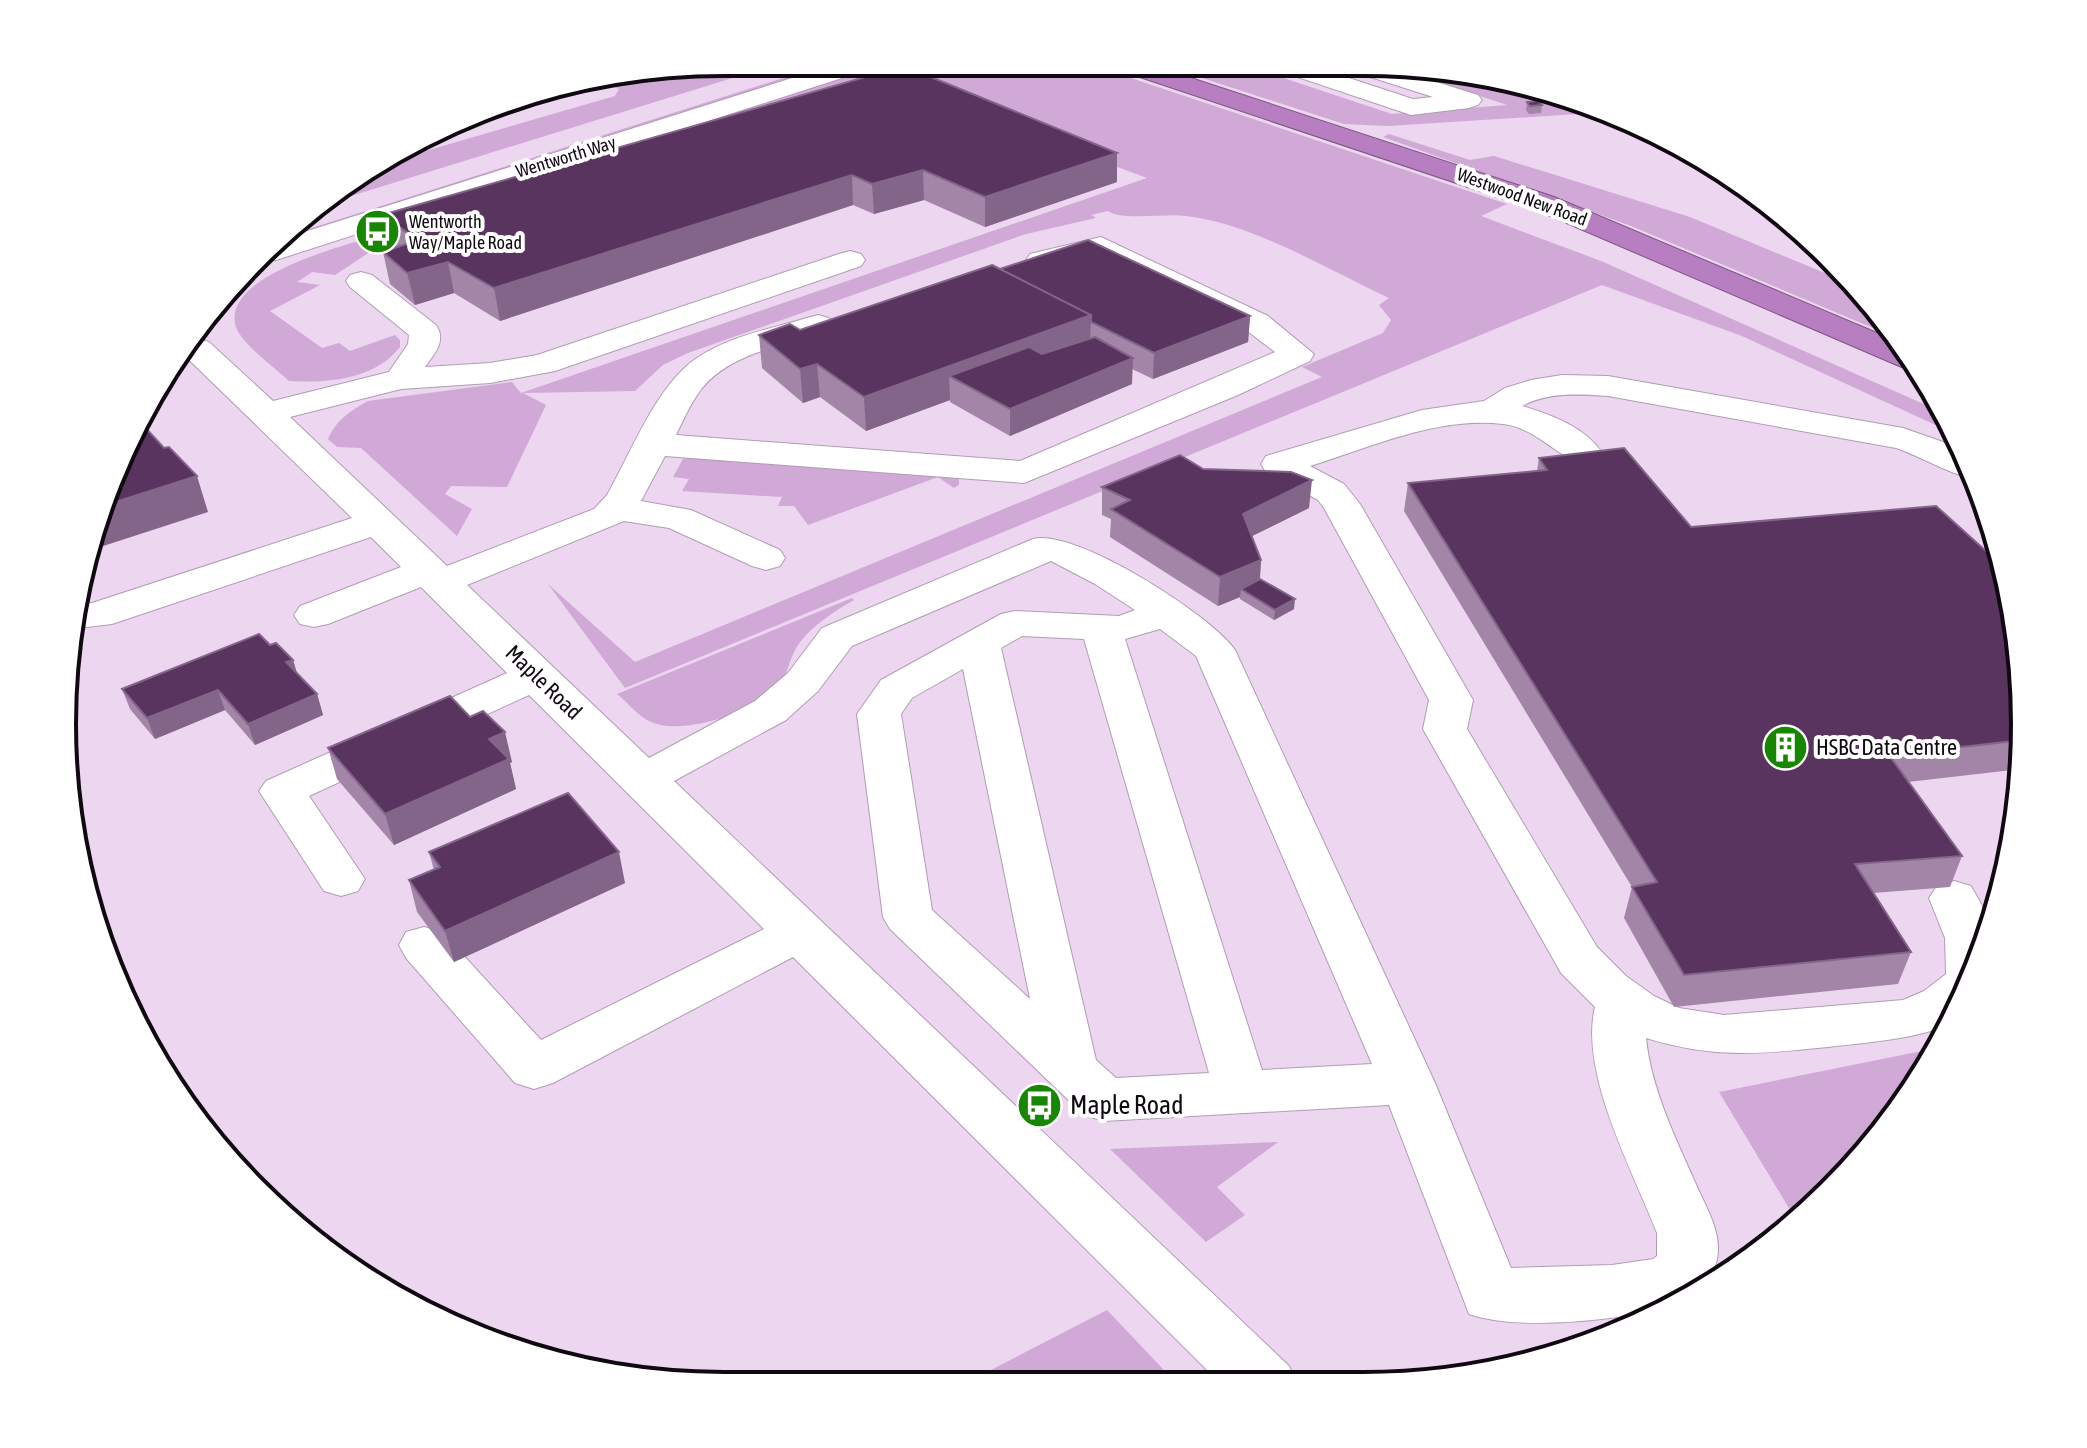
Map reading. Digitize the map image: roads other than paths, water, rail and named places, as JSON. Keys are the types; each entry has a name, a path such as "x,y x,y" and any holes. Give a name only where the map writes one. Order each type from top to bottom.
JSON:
{"highway":[{"name":"Westwood New Road","path":"1160,76 1544,203 1892,351"}],"street":[{"name":"Wentworth Way","path":"317,221 776,76"},
{"name":"Wentworth Way","path":"283,250 824,76"},
{"path":"1318,76 1411,107 1469,100 1394,77"},
{"path":"653,444 1024,472 1226,388 1298,354 1257,323 1101,246 1009,267"},
{"path":"266,413 401,379 490,373 543,364 850,260"},
{"path":"361,281 425,332 424,344 401,379"},
{"path":"314,615 589,525 617,509 683,389 696,373 744,350 846,316"},
{"name":"Maple Road","path":"198,347 1252,1372"},
{"path":"1492,412 1505,399 1532,390 1585,384 1621,387 1903,439 1954,458"},
{"path":"1585,454 1566,436 1532,420 1492,412 1462,411 1279,464 1331,492 1341,504 1451,700 1445,729 1579,960 1601,986 1660,1022 1709,1036 1747,1036 1909,1019 1941,1006 1950,999"},
{"path":"617,509 678,518 766,558"},
{"path":"85,617 98,615 377,522"},
{"path":"642,779 764,714 802,682 820,653 837,637 1047,547 1063,550 1165,614 1214,650 1408,1083 1491,1295 1619,1290 1652,1285 1677,1276 1688,1258 1687,1233 1626,1080 1618,1012 1623,1002"},
{"path":"1165,614 1122,628 1015,623 896,689 879,714 908,917 1104,1100 1408,1083"},
{"path":"1101,627 1242,1093"},
{"path":"979,643 1071,1070"},
{"path":"341,879 282,791 537,675"},
{"path":"1954,898 1966,918 1973,943"},
{"path":"424,945 534,1068 800,932"}],"place":[{"name":"Wentworth Way/Maple Road","path":"378,232"},
{"name":"HSBC Data Centre","path":"1785,747"},
{"name":"Maple Road","path":"1039,1105"}]}
